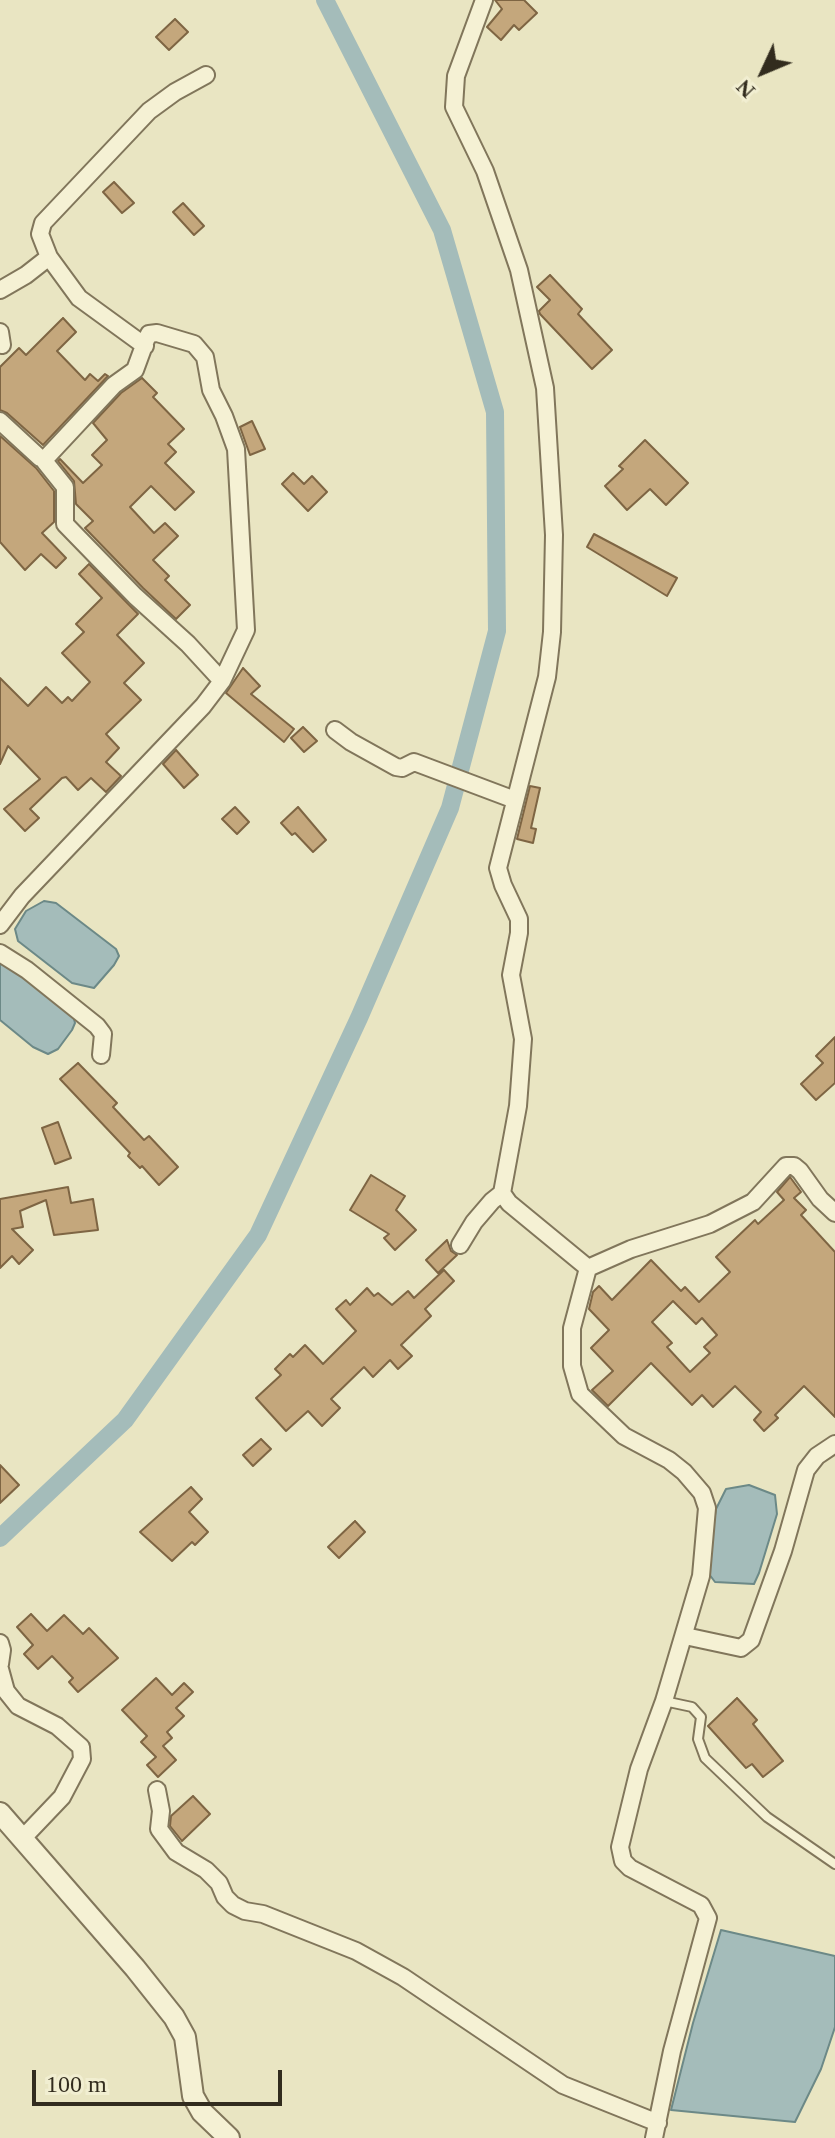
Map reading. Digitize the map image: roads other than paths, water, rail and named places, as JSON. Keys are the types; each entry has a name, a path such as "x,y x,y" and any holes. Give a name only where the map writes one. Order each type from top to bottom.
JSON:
{"street":[{"path":"460,1245 474,1222 502,1193 518,1106 523,1039 511,975 519,919 498,868 512,798 547,677 552,632 554,535 545,388 519,270 485,171 454,107 456,76 484,0"},
{"path":"145,346 79,298 49,257 40,234 43,223 149,111 206,75"},
{"path":"0,290 49,257"},
{"path":"0,925 22,896 157,755 222,681 246,630 236,449 211,390 205,357 194,344 157,333 149,334 135,370 114,385 45,459"},
{"path":"0,421 40,458 45,459"},
{"path":"45,459 46,465 65,487 65,524 222,681"},
{"path":"335,730 396,767 402,768 414,762 422,764 512,798"},
{"path":"0,953 27,970 97,1026 103,1034 101,1055"},
{"path":"588,1268 631,1249 710,1224 753,1202 786,1166 794,1166 800,1171 820,1199 835,1213"},
{"path":"502,1193 509,1203 588,1268"},
{"path":"157,1790 161,1811 159,1829 176,1852 206,1870 219,1883 225,1897 233,1905 356,1951 403,1977 563,2085 656,2130 672,2051 708,1918 701,1905 630,1868 623,1861 620,1847 639,1769 685,1636 701,1576 707,1508 702,1493 684,1472 669,1460 624,1436 580,1394 572,1366 572,1328 588,1268"},
{"path":"685,1636 741,1648 751,1640 783,1551 806,1470 817,1456 835,1444"},
{"path":"0,1643 0,1666 6,1691 18,1706 57,1726 81,1747 82,1759 62,1797 22,1839"},
{"path":"0,1813 174,2017 185,2037 193,2096 202,2112 229,2138"}],"lane":[{"path":"664,1701 692,1707 701,1717 698,1739 705,1758 767,1817 835,1864"}],"water":[{"path":"44,901 56,903 116,949 119,956 114,965 94,988 72,983 18,941 15,929 26,911"},
{"path":"0,960 73,1015 75,1023 72,1030 58,1049 48,1054 33,1047 0,1020"},
{"path":"749,1485 775,1495 777,1514 759,1573 754,1584 715,1582 706,1570 716,1509 726,1489"},
{"path":"721,1930 835,1956 835,2027 821,2069 795,2122 671,2110"}],"waterway":[{"path":"0,1538 125,1420 258,1235 359,1018 450,808 497,631 495,412 442,230 325,0"}]}
